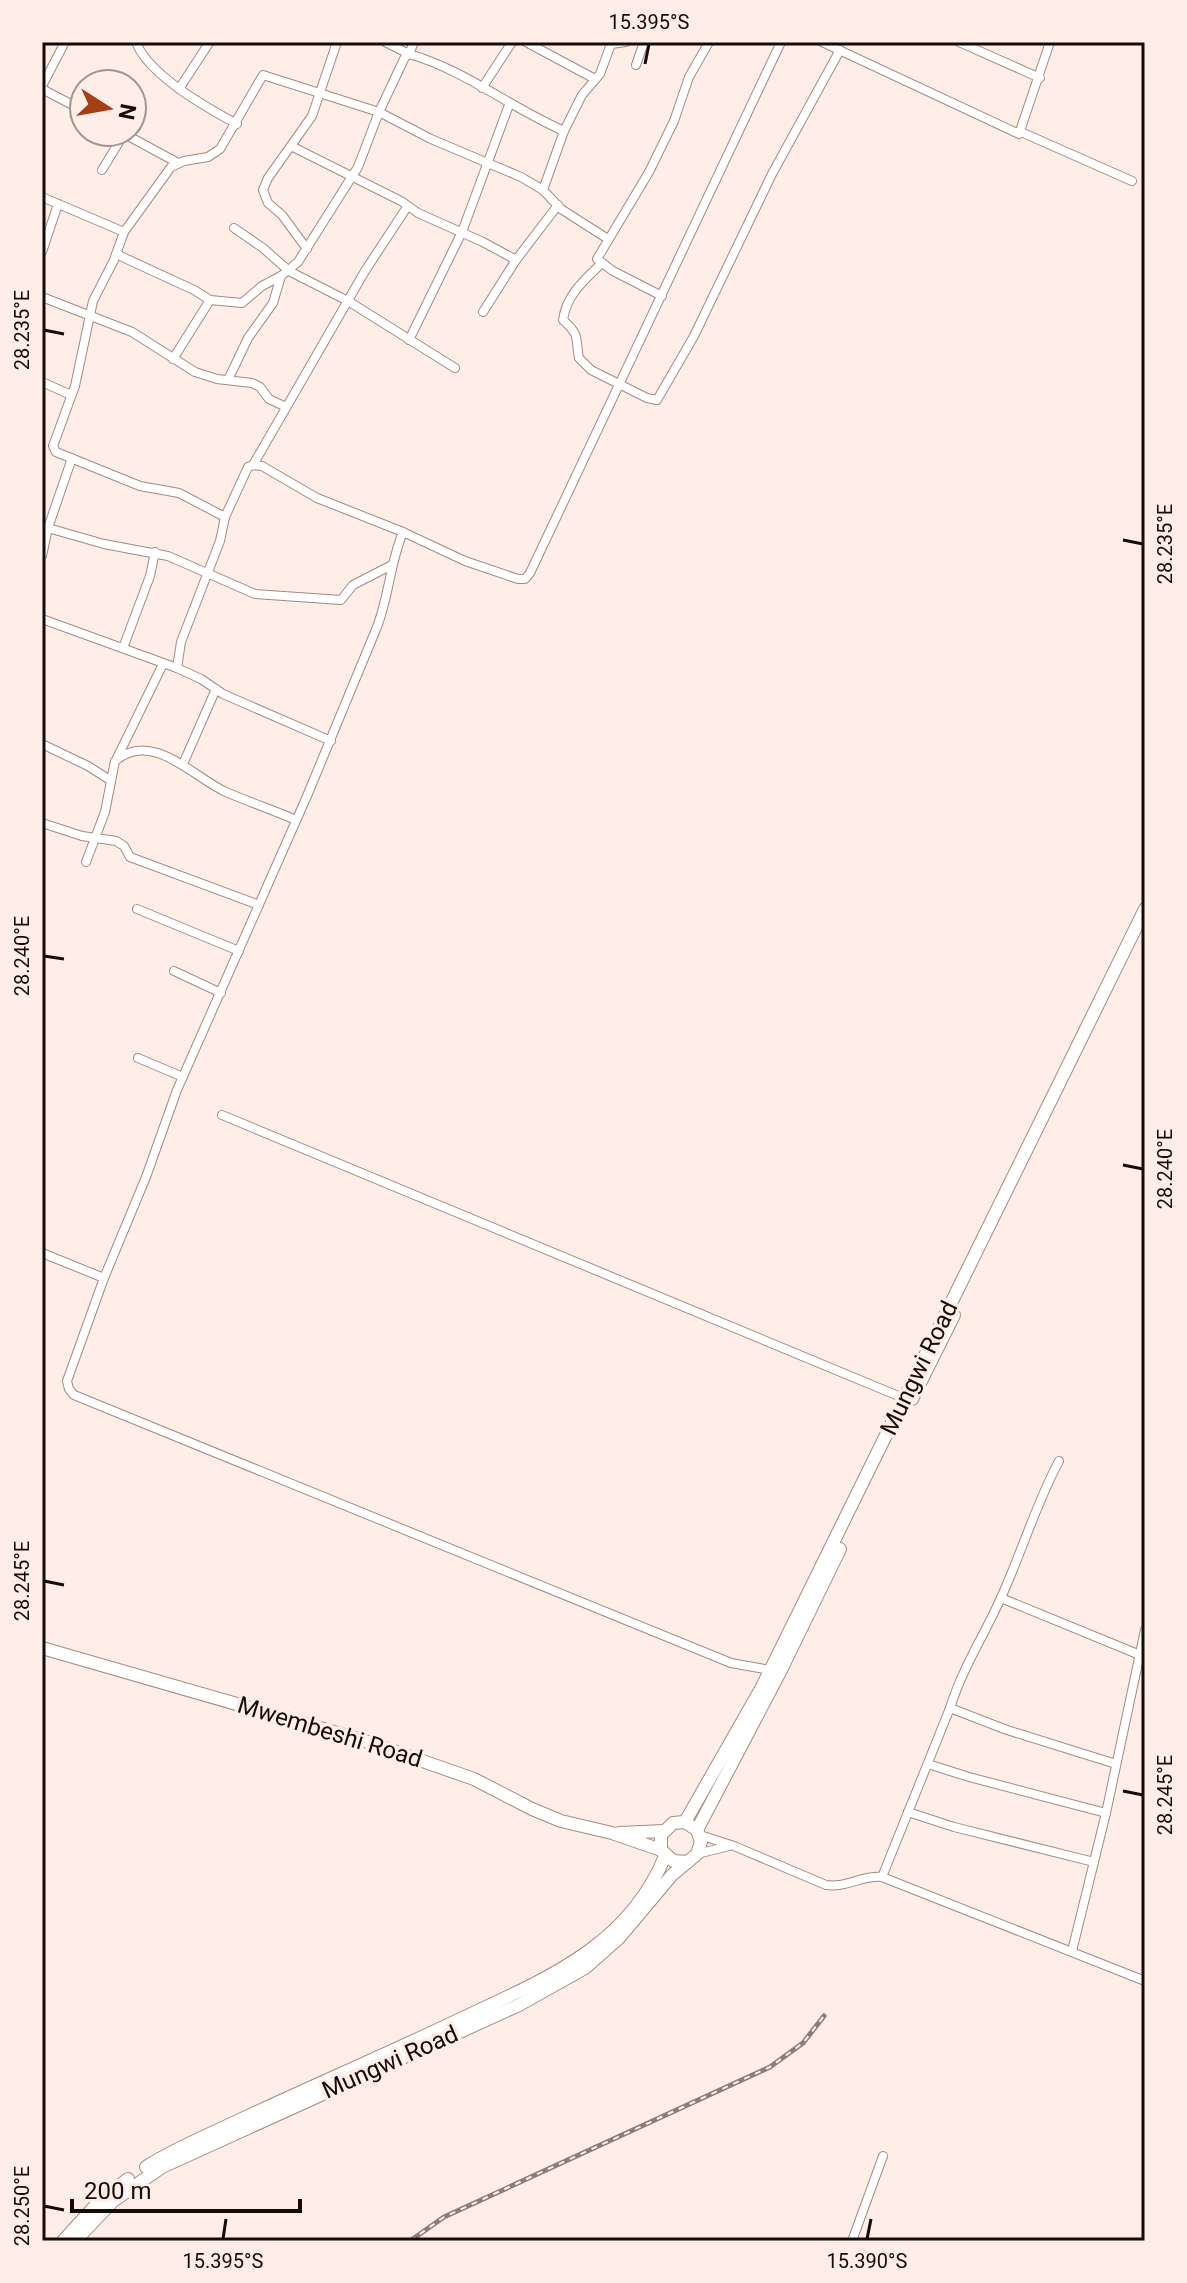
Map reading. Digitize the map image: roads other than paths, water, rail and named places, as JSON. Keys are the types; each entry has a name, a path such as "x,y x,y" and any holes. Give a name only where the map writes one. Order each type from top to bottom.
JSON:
{"main road":[{"name":"Mungwi Road","path":"698,1833 780,1672 1145,909"},
{"name":"Mungwi Road","path":"685,1822 770,1670 908,1400 1145,920"},
{"name":"Mwembeshi Road","path":"42,1648 365,1741 474,1779 561,1821 612,1833"},
{"path":"612,1833 663,1853 678,1863 692,1858 698,1833 685,1822 673,1823 660,1840 663,1853"},
{"path":"612,1833 664,1831"},
{"name":"Mungwi Road","path":"75,2241 113,2201 162,2167 403,2052 529,1988 589,1952 605,1939 641,1897 657,1875 663,1853"},
{"name":"Mungwi Road","path":"63,2241 110,2192 158,2159 519,2005 585,1968 619,1938 666,1882 692,1858"}],"street":[{"path":"65,42 42,87 68,102"},
{"path":"136,42 144,55 179,89 237,124"},
{"path":"307,249 293,227 264,197 263,190 268,178 312,116 337,42"},
{"path":"385,42 451,69 509,105 564,131"},
{"path":"116,254 210,300 231,304 242,303 262,286 285,273 307,249 351,177 414,42"},
{"path":"482,88 512,42"},
{"path":"526,42 595,79"},
{"path":"543,190 564,131 582,95 600,74 611,44 626,42"},
{"path":"636,65 644,42"},
{"path":"662,296 639,286 597,259 654,163 674,121 689,77 709,42"},
{"path":"177,668 181,642 225,517 248,467 253,465 262,466 317,498 465,561 525,579 781,42"},
{"path":"822,42 1016,134 1021,132 1132,181"},
{"path":"959,42 1040,78"},
{"path":"1021,132 1050,42"},
{"path":"179,89 209,43"},
{"path":"601,264 578,286 564,310 563,320 576,331 579,358 591,370 652,401 657,400 694,336 765,188 840,50"},
{"path":"225,517 179,493 140,486 53,450 71,395 89,314 124,232 160,179 178,163 213,154 220,149 263,75 379,112 486,164 521,177 543,190 585,226 608,239"},
{"path":"409,340 462,232 509,105"},
{"path":"291,146 516,260"},
{"path":"148,147 178,163"},
{"path":"102,170 114,148"},
{"path":"42,197 124,232"},
{"path":"42,252 58,204"},
{"path":"483,312 516,260 558,205"},
{"path":"253,465 382,243 407,207"},
{"path":"234,228 263,248 285,273 348,301 455,368"},
{"path":"228,380 248,338 273,303 285,273"},
{"path":"42,297 151,342 195,372 252,383 260,387 269,399 286,407"},
{"path":"173,359 210,300"},
{"path":"42,382 71,395"},
{"path":"42,556 48,528 72,458"},
{"path":"48,528 104,544 155,552 208,571 255,594 341,600 353,585 392,565"},
{"path":"403,532 392,565 384,609 331,741 183,1077 104,1278 67,1381 69,1389 74,1395 731,1663 770,1670"},
{"path":"123,648 150,576 155,552"},
{"path":"42,619 177,668 331,741"},
{"path":"86,862 105,812 117,758 163,664"},
{"path":"183,764 216,689"},
{"path":"42,744 110,780"},
{"path":"117,758 149,751 183,764 203,781 296,820"},
{"path":"42,823 67,833 116,841 124,846 130,857 259,905"},
{"path":"137,909 239,951"},
{"path":"174,971 221,993"},
{"path":"138,1058 183,1077"},
{"path":"222,1115 908,1400"},
{"path":"42,1253 104,1278"},
{"path":"882,1877 965,1668 1001,1598 1059,1461"},
{"path":"1001,1598 1140,1655"},
{"path":"1072,1951 1106,1813 1145,1630"},
{"path":"950,1708 1019,1734 1116,1764"},
{"path":"928,1764 1106,1813"},
{"path":"908,1812 954,1827 1094,1862"},
{"path":"698,1833 826,1885 843,1886 867,1877 882,1877 1145,1981"},
{"path":"692,1858 734,1846"},
{"path":"852,2241 883,2156"}],"railway":[{"path":"410,2241 444,2217 770,2067 803,2043 824,2016"}]}
